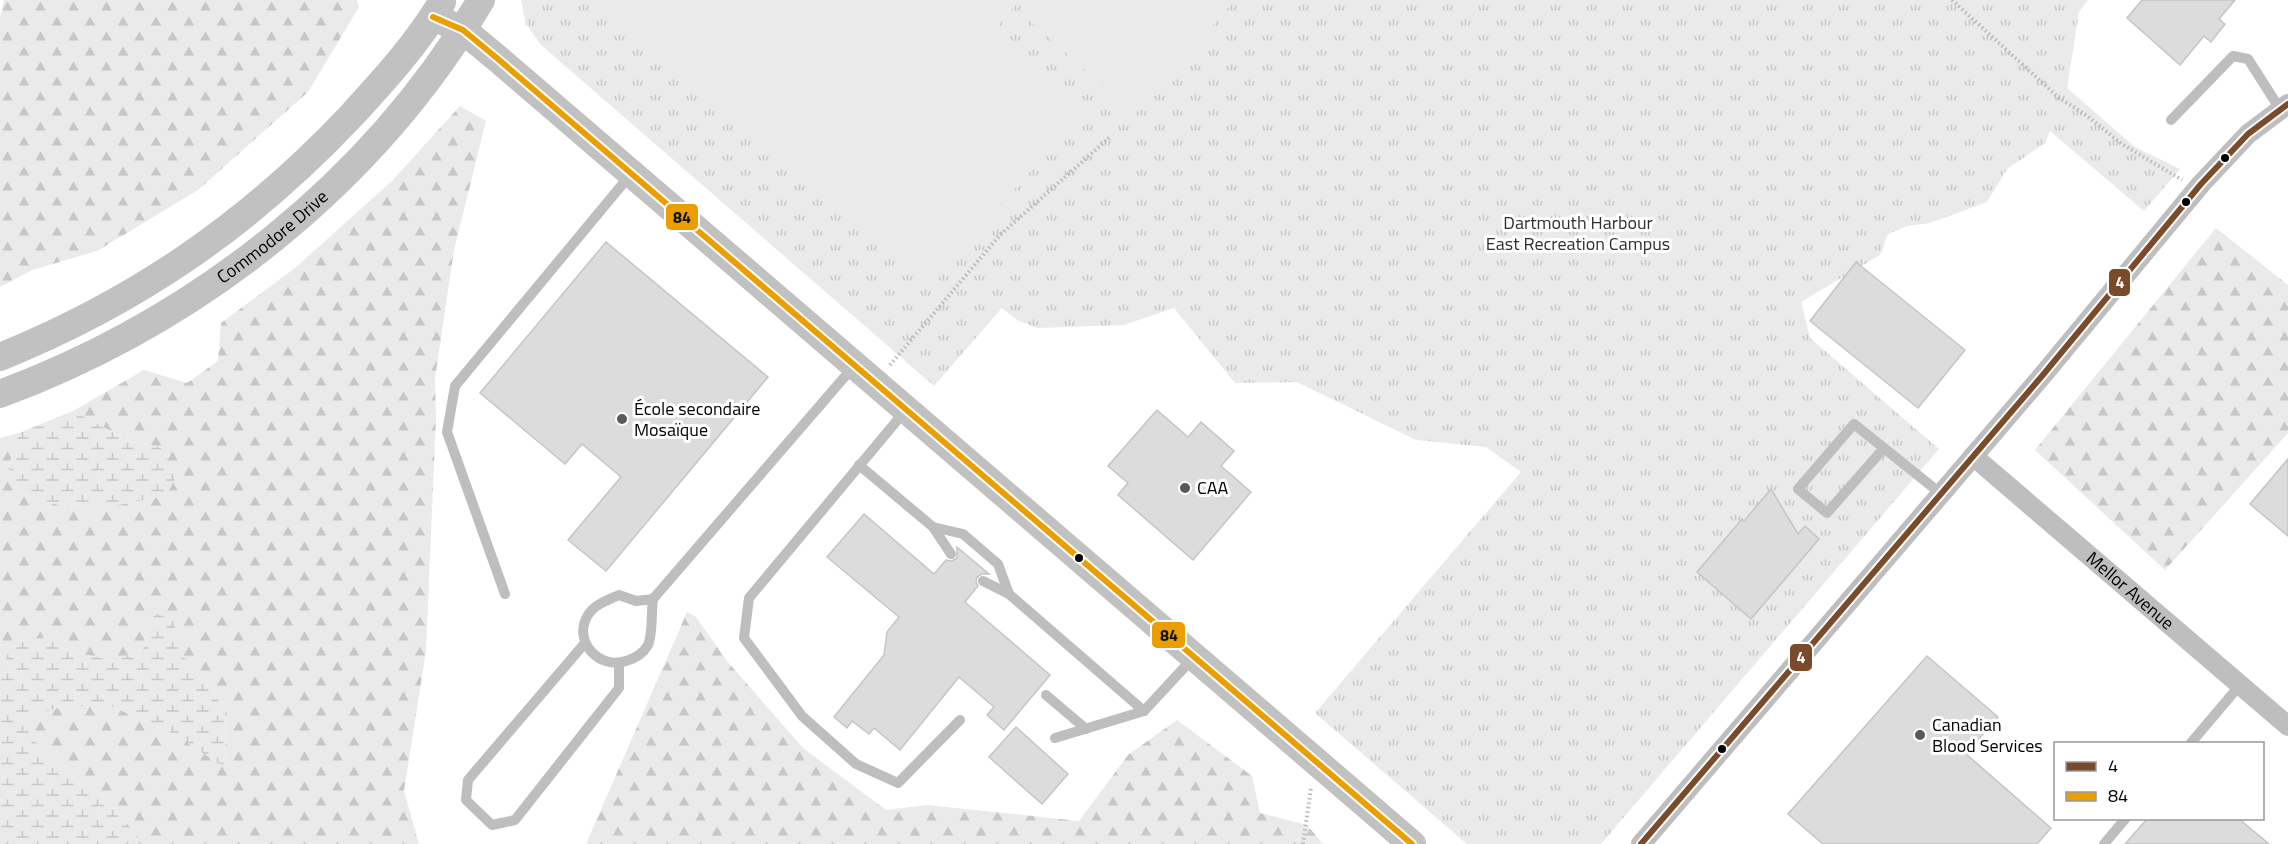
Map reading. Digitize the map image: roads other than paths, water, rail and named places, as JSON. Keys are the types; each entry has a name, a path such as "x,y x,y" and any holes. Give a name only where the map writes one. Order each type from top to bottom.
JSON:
{"main road":[{"name":"Commodore Drive","path":"0,394 88,357 130,336 204,291 236,268 324,196 368,150 434,71 481,0"},
{"name":"Commodore Drive","path":"0,357 39,341 136,290 204,247 237,222 322,147 399,63 438,9"},
{"path":"438,9 1412,844"}],"street":[{"path":"1641,844 1973,456 2201,184 2248,134 2284,107"},
{"name":"Mellor Avenue","path":"1973,456 2288,726"}],"lane":[{"path":"2171,120 2233,56 2248,59 2284,107"},
{"path":"505,594 447,432 455,386 632,174"},
{"path":"653,599 636,601 619,595 600,603 588,615 584,632 585,643 593,655 605,662 619,663 638,657 648,644 653,599 864,375"},
{"path":"905,410 885,437 749,598 744,638 802,716 856,764 898,783 960,720"},
{"path":"1884,448 1827,513 1798,489 1854,424 1884,448 1940,493"},
{"path":"859,465 933,527 951,554"},
{"path":"933,527 963,534 998,564 1009,594"},
{"path":"982,581 1009,594 1144,711"},
{"path":"585,643 468,780 466,800 492,825 515,820 619,688 619,663"},
{"path":"1054,738 1144,711 1194,657"},
{"path":"2192,742 2240,685"},
{"path":"1046,695 1086,729"},
{"path":"2104,844 2125,820"}],"place":[{"name":"École secondaire Mosaïque","path":"622,419"},
{"name":"CAA","path":"1185,488"},
{"name":"Canadian Blood Services","path":"1920,735"}],"park label":[{"name":"Dartmouth Harbour East Recreation Campus","path":"1578,233"}]}
